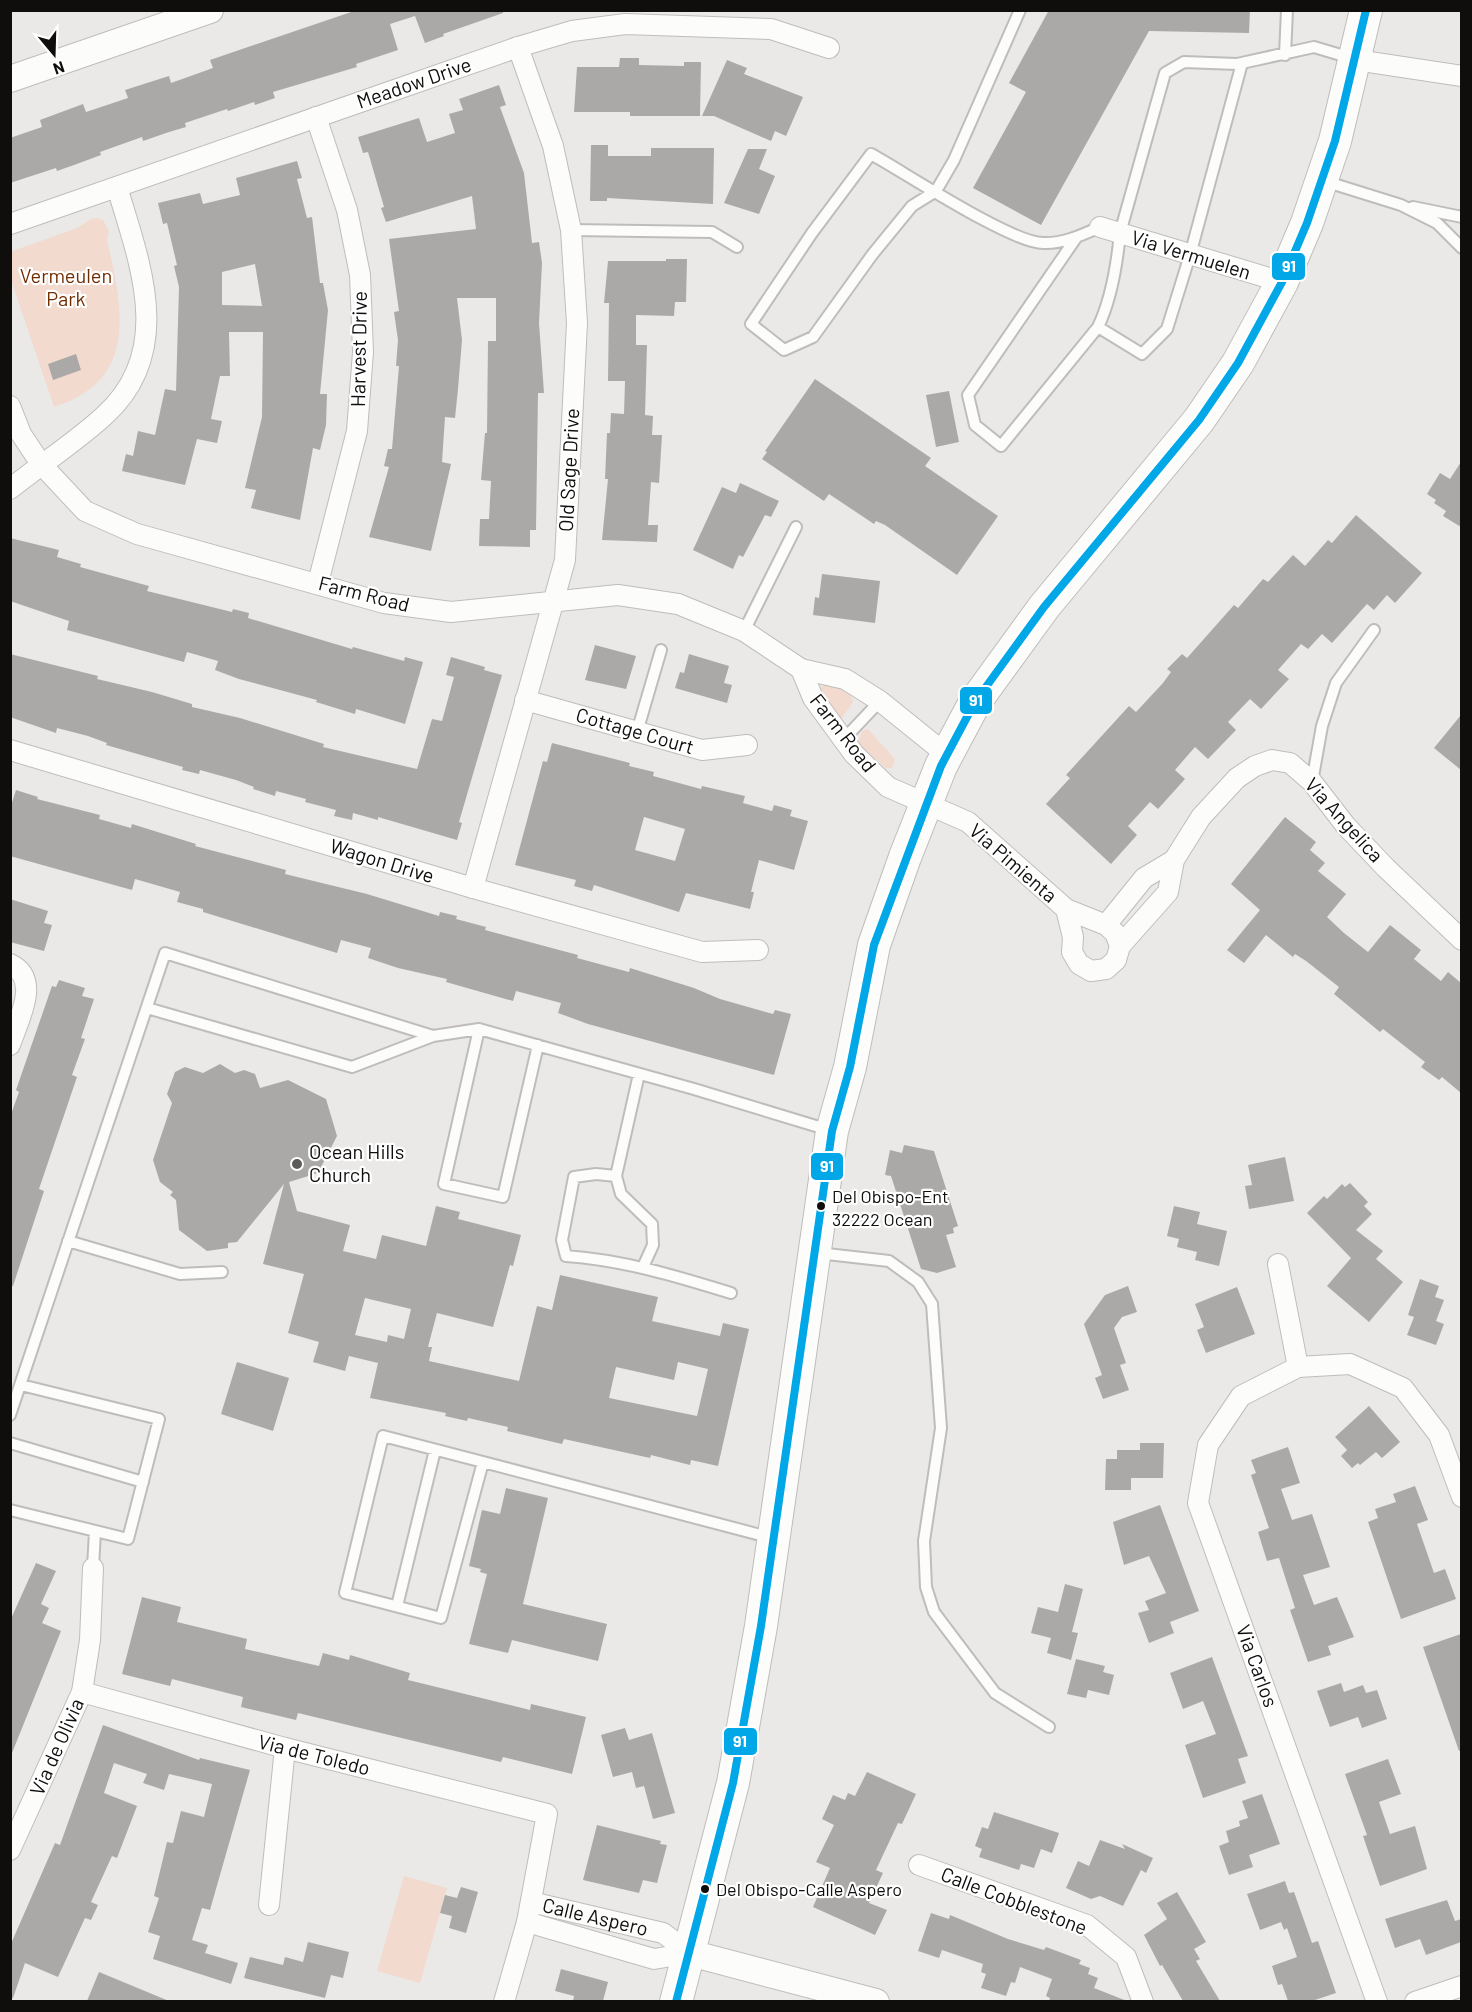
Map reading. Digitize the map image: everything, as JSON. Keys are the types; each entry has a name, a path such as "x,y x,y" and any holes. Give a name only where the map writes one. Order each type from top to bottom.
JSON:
{"main road":[{"path":"676,2001 733,1783 761,1626 832,1131 850,1066 874,945 905,856 946,755 975,702 1044,608 1199,420 1238,363 1282,282 1335,141 1366,10"}],"street":[{"path":"10,79 210,10"},
{"name":"Meadow Drive","path":"10,224 518,47 572,31 625,24 771,29 829,48"},
{"name":"Old Sage Drive","path":"473,888 565,560 577,323 571,230 553,146 518,47"},
{"path":"1356,60 1461,76"},
{"name":"Harvest Drive","path":"316,117 347,210 356,253 360,275 363,352 357,431 318,583"},
{"path":"10,489 105,415 129,388 143,356 147,316 144,277 117,187"},
{"name":"Via Vermuelen","path":"1100,227 1282,282"},
{"name":"Farm Road","path":"10,406 21,434 41,464 85,511 137,534 384,603 452,612 618,595 678,604 744,631 801,669 845,679 880,702 946,755"},
{"name":"Farm Road","path":"801,669 813,698 854,754 888,787 926,806"},
{"name":"Cottage Court","path":"525,700 702,750 747,745"},
{"name":"Wagon Drive","path":"10,750 473,888 702,952 758,951"},
{"name":"Via Angelica","path":"1120,946 1168,892 1174,860 1201,817 1237,778 1255,766 1272,760 1290,763 1312,782 1370,851 1461,940"},
{"name":"Via Pimienta","path":"926,806 968,822 1066,909 1106,925"},
{"name":"Via Angelica","path":"1106,925 1144,878 1174,860"},
{"name":"Via Pimienta","path":"1066,909 1073,938 1072,952 1079,964 1091,971 1106,969 1116,960 1120,946"},
{"path":"1106,925 1115,933 1120,946"},
{"path":"10,964 24,973 27,995 10,1045"},
{"path":"1278,1264 1298,1367 1350,1364 1403,1388 1439,1435 1461,1497"},
{"name":"Via Carlos","path":"1298,1367 1241,1396 1208,1445 1198,1503 1377,2001"},
{"name":"Via de Olivia","path":"10,1850 82,1692 90,1640 93,1568"},
{"name":"Via de Toledo","path":"82,1692 285,1748 547,1814 531,1902"},
{"path":"269,1905 285,1748"},
{"name":"Calle Cobblestone","path":"919,1866 1087,1925 1126,1957 1143,2001"},
{"path":"504,2001 531,1902"},
{"name":"Calle Aspero","path":"531,1902 663,1933 690,1953 876,2001"},
{"name":"Calle Aspero","path":"527,1922 654,1959 690,1953"},
{"path":"1415,2001 1461,1986"}],"lane":[{"path":"1020,10 954,160 936,191 912,206 872,255 813,337 784,350 751,324 812,233 871,154 936,191 1029,240 1042,243 1076,238 1100,227"},
{"path":"1285,55 1287,10"},
{"path":"1076,238 968,395 975,425 1001,446 1098,327 1106,311 1118,255 1120,233 1165,73 1184,62 1242,63 1314,47 1356,60"},
{"path":"1098,327 1142,354 1167,329 1190,255 1242,63"},
{"path":"1321,180 1401,205 1461,217"},
{"path":"1401,205 1437,223 1461,248"},
{"path":"571,230 712,232 737,247"},
{"path":"744,631 796,527"},
{"path":"1312,782 1322,726 1336,683 1374,630"},
{"path":"637,732 661,650"},
{"path":"844,739 880,702"},
{"path":"10,1415 165,954 433,1036"},
{"path":"147,1008 351,1067 433,1036 479,1029 832,1131"},
{"path":"479,1029 444,1184 503,1197 538,1045"},
{"path":"639,1074 616,1176 621,1194 652,1224 652,1245 643,1267"},
{"path":"616,1176 596,1174 574,1177 562,1240 566,1256 643,1267 730,1293"},
{"path":"68,1241 180,1274 222,1272"},
{"path":"814,1253 889,1261 918,1282 932,1304 941,1428 924,1541 926,1587 934,1612 995,1693 1049,1727"},
{"path":"10,1510 128,1539 159,1419 21,1384"},
{"path":"483,1462 441,1618 345,1593 383,1436 435,1450 483,1462 773,1538"},
{"path":"10,1443 143,1482"},
{"path":"397,1606 435,1450"},
{"path":"93,1568 95,1531"}],"green space":[{"name":"Vermeulen Park","path":"97,218 103,220 109,231 107,240 120,316 118,339 112,360 100,379 81,395 54,407 11,280 10,252 77,228"},
{"path":"827,682 844,689 852,697 853,702 842,718 835,717 824,704 819,689"},
{"path":"868,729 895,759 892,768 886,768 858,743 862,731"},
{"path":"404,1876 447,1888 420,1983 377,1971"}],"building":[{"path":"357,10 503,10 503,13 443,34 444,36 425,43 415,16 390,24 398,50 356,64 357,67 273,92 275,98 255,105 254,102 228,111 227,109 185,123 186,127 143,141 142,137 100,152 101,155 57,171 56,168 10,183 10,138 42,127 40,120 83,104 86,112 128,98 125,90 169,76 171,83 213,68 210,60"},
{"path":"1049,10 1250,10 1249,33 1149,31 1041,225 973,188 1026,92 1009,83"},
{"path":"620,58 639,58 639,65 684,66 684,62 701,62 700,116 630,116 630,112 574,112 577,67 619,67"},
{"path":"727,60 747,68 744,74 803,97 786,136 775,131 771,141 714,116 702,116"},
{"path":"499,85 506,105 500,107 524,173 532,243 539,242 542,263 539,323 544,393 538,393 536,530 530,530 530,547 479,546 480,519 489,519 491,481 481,480 485,433 487,433 488,341 496,341 496,298 457,298 462,340 458,389 455,418 445,417 442,462 451,464 431,551 369,537 389,467 384,466 388,449 392,449 399,366 396,366 398,340 394,312 399,311 389,239 476,229 472,196 386,222 368,152 363,153 358,137 419,118 427,142 455,133 449,114 463,110 459,99"},
{"path":"591,145 608,145 608,156 651,156 651,148 714,148 713,204 607,198 607,201 590,201"},
{"path":"748,149 767,149 759,169 775,176 759,214 724,203"},
{"path":"297,161 302,178 297,179 307,218 312,217 320,283 323,283 328,310 320,394 327,394 326,425 320,450 313,448 300,520 251,508 256,490 245,488 262,417 263,332 229,332 230,376 220,376 211,419 222,421 217,443 197,439 185,485 122,471 126,454 133,456 138,431 155,435 165,389 176,391 179,287 174,266 177,265 167,223 163,224 158,203 200,193 203,204 240,195 236,178","holes":["255,264 262,306 222,305 222,272"]},
{"path":"666,259 687,259 686,302 675,302 674,316 636,315 636,345 647,345 645,415 653,416 652,435 662,435 659,483 651,482 648,525 658,525 657,542 602,540 608,479 605,479 607,433 610,433 611,413 624,414 625,381 608,381 609,303 604,303 608,261 666,261"},
{"path":"76,354 81,370 53,380 48,364"},
{"path":"815,379 931,458 925,466 998,516 957,575 885,525 876,521 874,524 829,494 824,501 762,459 767,452 765,451"},
{"path":"949,391 959,442 936,447 926,395"},
{"path":"1461,462 1461,527 1443,516 1446,511 1434,503 1436,500 1427,494 1440,473 1450,479"},
{"path":"740,483 779,501 771,517 765,515 743,557 739,555 733,569 693,550 722,487 736,493"},
{"path":"1356,515 1422,573 1395,603 1387,595 1374,610 1367,604 1332,643 1322,634 1308,649 1301,644 1278,670 1289,679 1261,709 1250,699 1228,722 1236,730 1208,759 1195,747 1175,770 1185,779 1158,809 1150,802 1128,826 1137,835 1111,864 1046,804 1070,778 1066,775 1129,706 1136,712 1171,672 1167,669 1182,654 1187,658 1234,605 1238,608 1263,579 1268,582 1293,555 1305,566 1328,540 1332,543"},
{"path":"10,538 59,550 57,557 81,564 80,567 149,586 147,591 232,612 233,609 249,613 248,618 352,649 353,647 404,661 405,657 423,662 405,724 356,709 355,714 316,702 317,700 239,679 215,670 218,661 187,652 184,662 67,630 69,621 10,601"},
{"path":"822,574 880,581 875,623 813,615 815,597 819,598"},
{"path":"595,645 636,656 626,689 585,680"},
{"path":"10,654 98,676 97,679 152,692 192,704 192,707 240,718 324,744 323,747 417,769 432,719 442,721 454,677 446,675 451,657 485,667 484,670 502,675 459,822 462,823 457,840 378,817 378,820 353,813 352,820 334,816 336,810 305,802 306,799 276,791 275,796 253,789 254,787 236,780 200,770 199,774 182,770 183,767 106,745 107,743 88,736 57,728 56,733 10,717"},
{"path":"689,654 729,666 724,683 732,685 727,703 675,688 680,672 684,673"},
{"path":"1461,715 1461,770 1434,748"},
{"path":"552,743 630,763 629,766 654,772 653,776 701,789 702,786 745,796 743,803 772,811 774,805 792,810 790,816 808,821 794,870 759,860 751,892 754,892 750,909 686,893 679,912 594,885 592,891 574,886 576,880 515,865 543,761 547,762","holes":["644,817 685,829 675,861 635,850"]},
{"path":"16,790 38,797 37,799 100,815 99,819 131,828 132,824 196,844 195,846 286,870 285,874 367,894 439,916 440,912 457,916 456,919 486,927 485,930 578,955 577,958 629,972 630,968 694,988 720,999 773,1014 775,1010 791,1014 774,1075 588,1024 558,1013 561,1003 516,991 513,1001 446,982 447,979 398,968 368,958 371,948 341,940 337,953 203,912 203,909 177,902 180,892 135,879 132,890 10,856 10,809"},
{"path":"1285,817 1316,842 1310,850 1325,863 1318,871 1346,894 1327,917 1368,952 1390,925 1421,950 1414,959 1441,981 1448,972 1461,983 1461,1093 1442,1077 1439,1080 1421,1067 1425,1062 1383,1029 1380,1032 1334,994 1339,987 1306,961 1295,954 1293,957 1266,935 1244,963 1227,950 1260,910 1231,884"},
{"path":"10,899 48,911 44,923 52,925 44,951 10,942"},
{"path":"59,980 85,988 82,996 94,999 81,1038 85,1039 72,1075 77,1077 39,1189 44,1191 13,1286 10,1286 10,1117 19,1092 16,1090 52,986 56,987"},
{"path":"220,1064 235,1073 244,1070 255,1074 260,1088 288,1080 326,1099 337,1136 318,1173 289,1182 297,1211 350,1225 343,1251 376,1259 382,1235 426,1246 436,1206 460,1212 458,1219 521,1235 493,1327 437,1313 428,1347 432,1347 429,1361 519,1381 537,1306 552,1310 560,1275 658,1297 652,1321 720,1336 723,1323 749,1329 718,1466 691,1460 690,1465 651,1455 650,1458 564,1439 562,1444 507,1431 508,1427 468,1418 467,1421 445,1416 446,1413 370,1398 378,1363 349,1356 345,1371 313,1362 319,1342 288,1333 304,1274 263,1264 284,1184 237,1242 228,1243 228,1248 207,1251 179,1230 176,1200 170,1195 173,1192 160,1182 153,1160 172,1103 167,1094 175,1072 185,1067 203,1073","holes":["365,1298 411,1309 404,1339 388,1335 387,1342 355,1335","678,1362 708,1369 697,1416 609,1398 616,1367 674,1380"]},
{"path":"904,1145 934,1151 958,1226 953,1228 954,1233 946,1235 956,1267 937,1273 921,1269 891,1176 885,1175 890,1150 902,1153"},
{"path":"1285,1157 1294,1201 1249,1209 1245,1186 1252,1185 1248,1165"},
{"path":"1350,1183 1368,1202 1364,1206 1372,1214 1356,1230 1383,1251 1376,1259 1403,1282 1369,1322 1327,1286 1351,1258 1307,1213 1324,1196 1327,1199 1342,1184 1345,1187"},
{"path":"1174,1206 1200,1212 1197,1224 1227,1231 1219,1266 1195,1260 1197,1252 1177,1247 1179,1239 1167,1236"},
{"path":"1420,1279 1439,1286 1435,1297 1444,1300 1436,1321 1444,1324 1436,1345 1407,1335 1414,1317 1408,1315"},
{"path":"1128,1286 1137,1312 1122,1317 1114,1328 1126,1363 1120,1365 1129,1390 1103,1399 1095,1378 1102,1375 1084,1324 1105,1295"},
{"path":"1237,1287 1255,1334 1206,1353 1197,1330 1204,1327 1195,1304"},
{"path":"237,1362 289,1378 273,1431 221,1414"},
{"path":"1369,1406 1400,1442 1382,1458 1376,1452 1360,1465 1358,1463 1352,1468 1341,1456 1347,1450 1335,1437"},
{"path":"1140,1443 1164,1443 1163,1478 1131,1478 1131,1490 1105,1490 1106,1459 1117,1459 1117,1450 1140,1450"},
{"path":"1288,1447 1300,1483 1281,1489 1292,1520 1312,1514 1330,1567 1303,1575 1314,1605 1337,1597 1354,1637 1328,1646 1331,1655 1308,1662 1290,1610 1295,1608 1279,1558 1267,1561 1258,1532 1269,1528 1251,1475 1256,1473 1251,1460"},
{"path":"1415,1486 1428,1520 1417,1524 1434,1573 1445,1569 1456,1599 1401,1619 1368,1522 1378,1518 1375,1509 1396,1502 1393,1494"},
{"path":"506,1488 548,1498 523,1604 607,1624 598,1661 512,1640 508,1653 469,1644 487,1574 480,1572 481,1569 469,1566 482,1510 500,1514"},
{"path":"1160,1505 1199,1611 1170,1622 1174,1633 1149,1643 1138,1613 1149,1610 1145,1601 1166,1593 1149,1556 1124,1565 1113,1522"},
{"path":"36,1563 56,1571 41,1604 49,1608 42,1623 61,1631 10,1758 10,1621"},
{"path":"1065,1584 1083,1589 1072,1632 1078,1633 1071,1660 1047,1653 1051,1638 1031,1633 1038,1607 1058,1612"},
{"path":"142,1597 181,1607 177,1622 247,1639 245,1649 319,1666 323,1653 349,1660 350,1655 410,1673 408,1680 530,1710 531,1704 586,1717 572,1774 503,1757 501,1762 298,1713 296,1720 241,1707 243,1697 172,1679 170,1686 122,1674"},
{"path":"1461,1634 1461,1750 1459,1751 1423,1647"},
{"path":"1212,1657 1248,1756 1238,1759 1246,1783 1203,1798 1185,1745 1216,1734 1203,1701 1183,1709 1170,1673"},
{"path":"1076,1659 1105,1666 1103,1672 1114,1675 1109,1695 1088,1690 1086,1698 1067,1694"},
{"path":"1341,1683 1344,1692 1363,1685 1366,1693 1377,1690 1387,1719 1362,1728 1358,1717 1330,1727 1317,1691"},
{"path":"103,1725 199,1760 200,1758 250,1770 210,1910 202,1908 192,1940 208,1945 205,1953 238,1963 231,1984 153,1959 160,1936 148,1932 159,1898 154,1896 167,1842 173,1843 181,1811 204,1817 212,1784 169,1774 164,1790 143,1783 147,1774 114,1763 104,1793 137,1806 117,1858 112,1856 91,1902 98,1905 91,1920 85,1918 58,1977 25,1963 13,1998 10,1998 10,1946 55,1843 60,1845"},
{"path":"625,1728 629,1740 652,1733 675,1813 653,1819 644,1786 636,1788 632,1772 613,1777 601,1735"},
{"path":"1388,1759 1401,1794 1379,1802 1390,1834 1415,1826 1427,1869 1380,1886 1363,1836 1367,1835 1345,1774"},
{"path":"867,1772 916,1794 902,1824 898,1823 876,1870 883,1873 869,1903 887,1910 875,1935 813,1907 830,1868 816,1862 834,1825 822,1819 833,1795 845,1800 848,1793 855,1796"},
{"path":"1262,1794 1280,1844 1249,1855 1253,1867 1229,1875 1219,1846 1229,1842 1226,1831 1240,1826 1239,1821 1248,1818 1242,1801"},
{"path":"994,1812 1059,1833 1052,1853 1041,1849 1034,1868 1021,1864 1019,1870 979,1857 982,1849 975,1846 982,1827 988,1829"},
{"path":"597,1825 661,1841 660,1844 667,1845 657,1883 643,1880 639,1893 583,1880"},
{"path":"1100,1840 1125,1849 1122,1844 1153,1858 1146,1873 1141,1870 1123,1906 1100,1896 1091,1899 1066,1888 1078,1861 1089,1866"},
{"path":"1285,1881 1289,1893 1294,1892 1312,1943 1318,1941 1336,1993 1312,2001 1288,2001 1282,1984 1278,1985 1272,1966 1297,1957 1287,1928 1284,1930 1281,1922 1260,1930 1247,1894"},
{"path":"461,1887 478,1892 466,1933 449,1928 452,1916 440,1913 445,1895 457,1898"},
{"path":"1177,1892 1206,1942 1194,1949 1200,1959 1196,1961 1220,2001 1183,2001 1162,1965 1160,1966 1144,1935 1167,1919 1157,1903"},
{"path":"1447,1900 1455,1921 1461,1919 1461,1942 1426,1955 1420,1939 1395,1948 1385,1919"},
{"path":"931,1913 949,1919 950,1915 1008,1939 1044,1950 1046,1947 1081,1960 1079,1964 1090,1968 1088,1974 1098,1978 1094,1988 1127,2001 1049,2001 1050,1998 1046,1996 1052,1979 1020,1967 1015,1983 1011,1982 1006,1996 981,1988 986,1974 981,1972 983,1964 942,1950 939,1958 918,1951"},
{"path":"308,1942 349,1952 343,1978 331,1975 325,1998 244,1978 250,1957 283,1965 285,1957 303,1962"},
{"path":"561,1969 608,1982 603,2001 573,2001 574,1996 555,1991"},
{"path":"99,1972 169,2001 87,2001"}],"transit line":[{"name":"91","path":"676,2002 733,1783 761,1626 832,1131 850,1067 874,945 941,766 975,702 1044,607 1199,420 1238,363 1282,282 1307,223 1335,141 1366,10"}],"place":[{"name":"Ocean Hills Church","path":"297,1164"},
{"name":"Del Obispo-Ent 32222 Ocean","path":"821,1206"},
{"name":"Del Obispo-Calle Aspero","path":"705,1889"}]}
